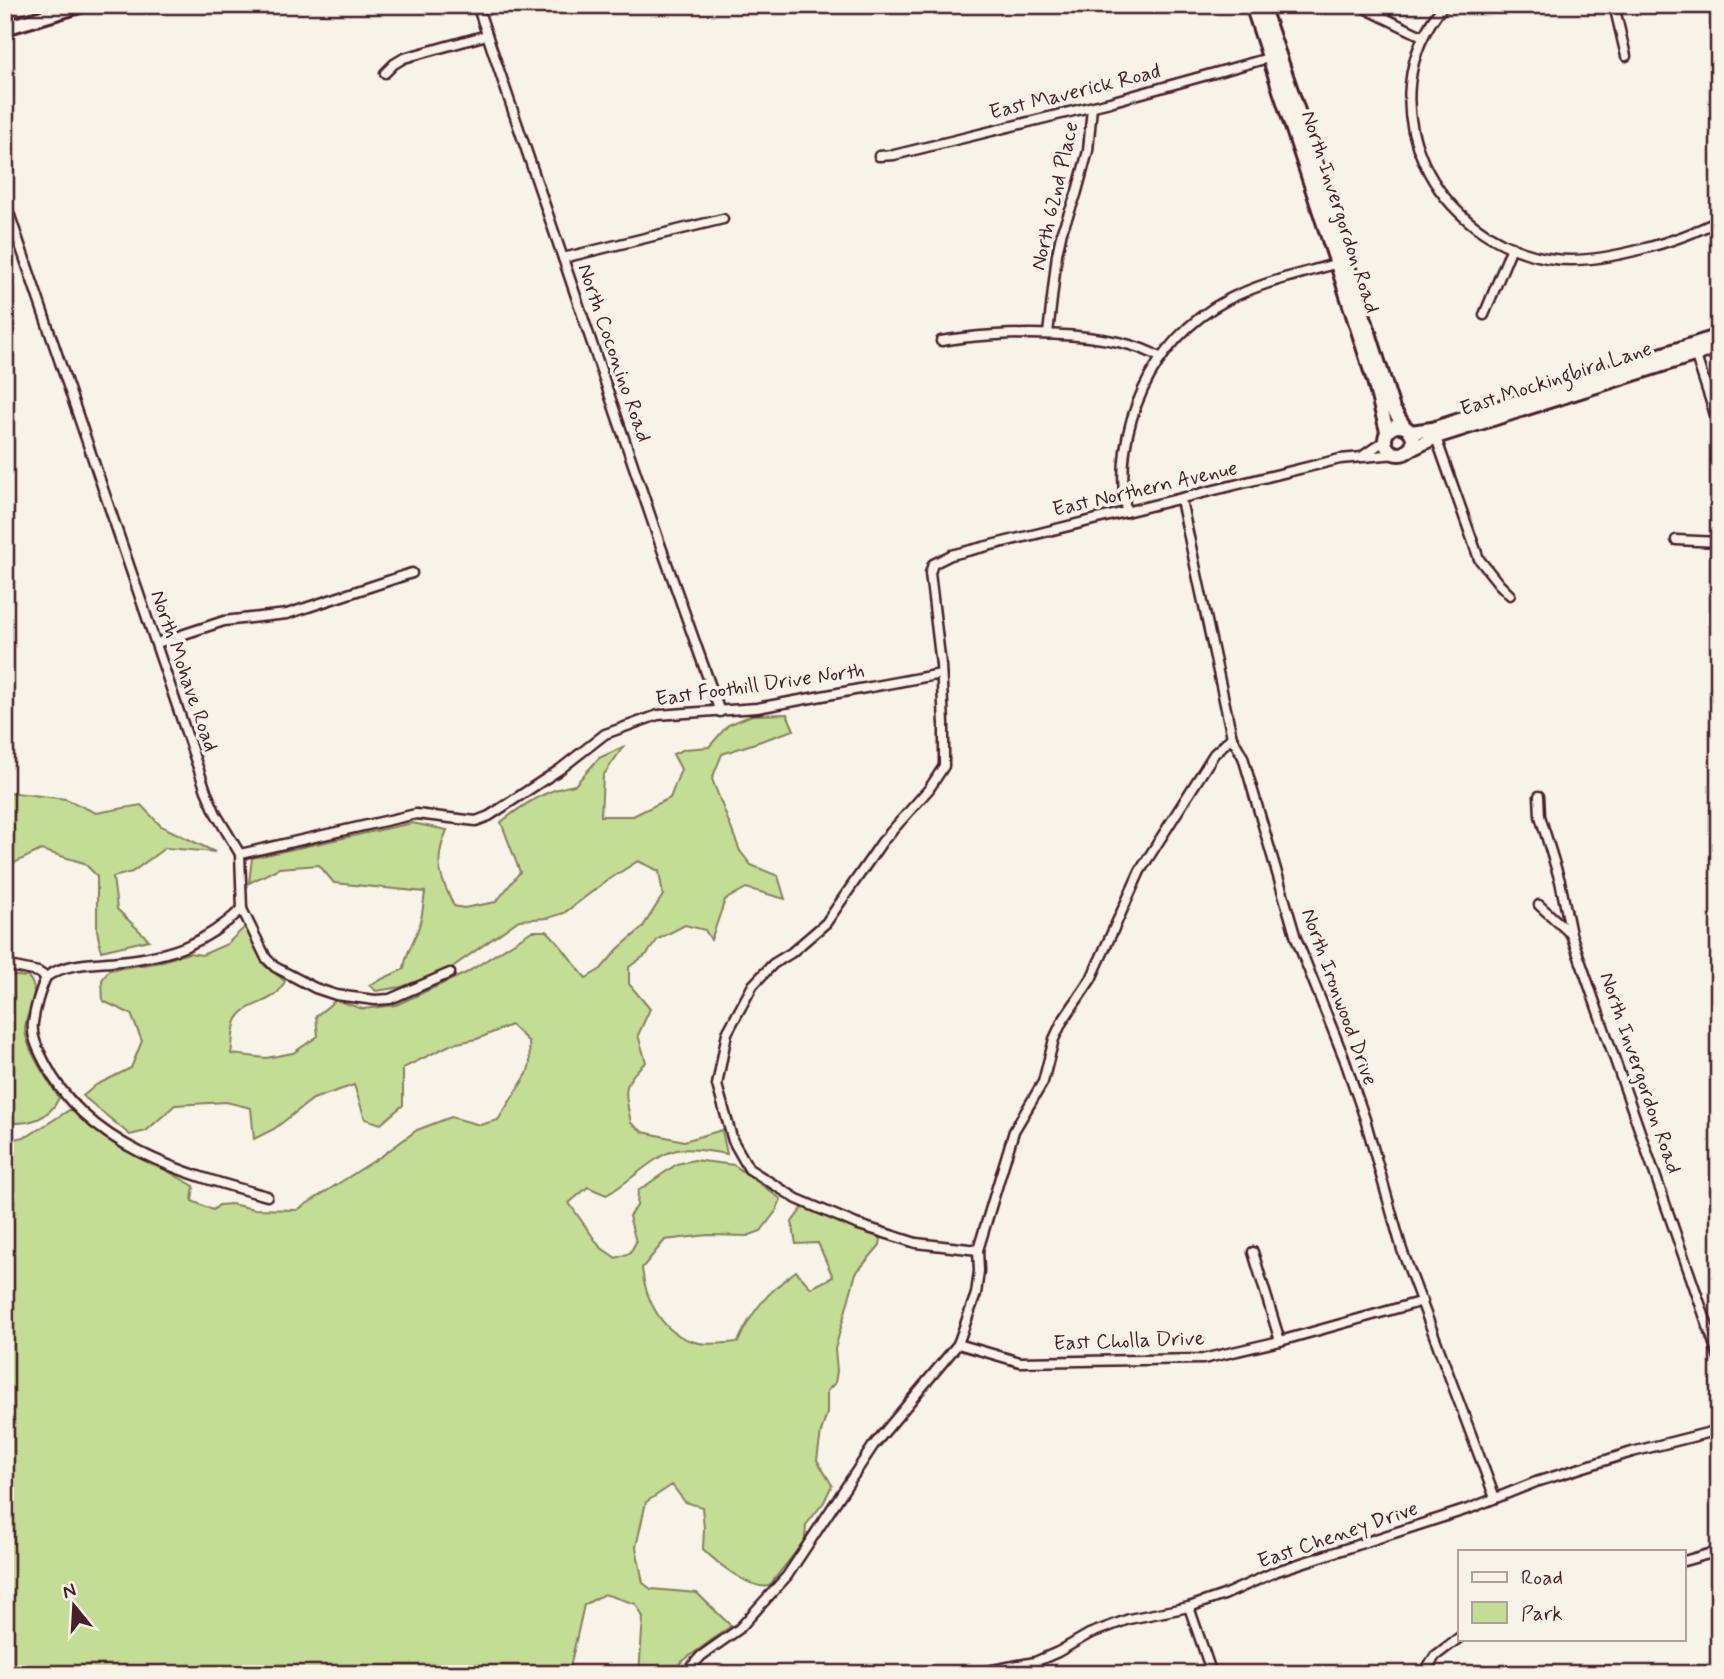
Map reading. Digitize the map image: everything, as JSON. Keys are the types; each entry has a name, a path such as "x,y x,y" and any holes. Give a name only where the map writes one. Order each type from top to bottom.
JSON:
{"street":[{"path":"5,28 83,5"},
{"name":"North Coconino Road","path":"477,5 720,712"},
{"name":"North Invergordon Road","path":"1252,5 1274,56"},
{"name":"North Invergordon Road","path":"1262,5 1274,56 1342,262 1393,409 1408,429"},
{"path":"1444,5 1422,36 1412,65 1408,96 1413,134 1429,175 1457,211 1474,225 1512,247 1553,259 1590,260 1666,240 1719,220"},
{"path":"1614,5 1626,56"},
{"path":"1368,10 1422,36"},
{"path":"385,73 404,58 487,35"},
{"name":"East Maverick Road","path":"879,156 894,155 1093,107 1274,56"},
{"name":"North 62nd Place","path":"1048,334 1057,254 1088,150 1093,107"},
{"name":"North Mohave Road","path":"5,201 206,791 216,814 240,854 242,909 269,963 315,988 359,999 390,999 450,972"},
{"path":"563,258 723,219"},
{"path":"1484,315 1512,247"},
{"path":"1126,512 1122,471 1130,420 1144,387 1161,358 1196,321 1225,302 1254,288 1342,262"},
{"name":"North Invergordon Road","path":"1342,262 1386,436"},
{"path":"941,341 1048,334 1129,344 1161,358"},
{"name":"East Mockingbird Lane","path":"1402,453 1434,433 1694,350 1719,337"},
{"name":"East Mockingbird Lane","path":"1694,350 1719,347"},
{"path":"1694,350 1719,427"},
{"path":"1394,426 1408,429 1413,445 1402,453 1388,450 1386,436 1394,426"},
{"name":"East Mockingbird Lane","path":"1408,429 1434,433"},
{"path":"1434,433 1479,559 1510,595"},
{"name":"East Northern Avenue","path":"1361,457 1375,450 1386,436"},
{"name":"East Northern Avenue","path":"941,674 930,573 933,564 938,561 951,555 1340,459 1402,453"},
{"name":"North Ironwood Drive","path":"1181,500 1232,737 1243,757 1296,938 1344,1058 1369,1130 1402,1250 1495,1499"},
{"path":"1676,540 1719,542"},
{"path":"157,643 224,621 287,614 412,573"},
{"path":"941,674 944,766 929,789 881,842 826,923 791,953 773,964 753,985 726,1033 717,1084 733,1142 749,1169 797,1199 856,1224 916,1243 978,1250"},
{"name":"East Foothill Drive North","path":"240,854 416,814 476,821 489,816 559,770 605,734 658,715 757,708 941,674"},
{"path":"685,1674 701,1656 739,1629 787,1576 873,1446 958,1345 976,1294 978,1250 1014,1130 1043,1082 1054,1039 1062,1022 1091,979 1140,872 1214,754 1232,737"},
{"name":"North Invergordon Road","path":"1539,796 1540,816 1560,881 1571,934 1719,1358"},
{"path":"1539,905 1571,934"},
{"path":"46,977 72,966 138,959 180,949 215,932 242,909"},
{"path":"5,965 37,972 46,977"},
{"path":"46,977 33,1024 34,1035 53,1078 71,1103 116,1139 155,1160 219,1184 267,1196"},
{"path":"1253,1252 1280,1341"},
{"name":"East Cholla Drive","path":"958,1345 1020,1362 1202,1359 1280,1341 1423,1301"},
{"name":"East Cheney Drive","path":"971,1674 1035,1662 1089,1634 1129,1619 1189,1607 1224,1595 1277,1571 1471,1508 1590,1464 1719,1430"},
{"path":"1686,1560 1719,1551"},
{"path":"1189,1607 1212,1674"},
{"path":"1425,1672 1435,1656 1458,1639"}],"green space":[{"path":"787,714 794,730 722,754 712,779 740,851 751,865 778,876 785,899 746,888 725,900 711,940 705,930 685,925 658,939 647,954 629,967 629,984 650,1009 638,1035 646,1062 632,1076 626,1089 631,1123 643,1132 684,1141 722,1130 727,1154 695,1149 677,1150 660,1157 606,1195 588,1187 569,1203 600,1247 616,1258 630,1253 636,1242 629,1216 637,1206 638,1191 677,1164 694,1160 734,1165 781,1199 776,1211 761,1231 747,1236 708,1235 665,1240 642,1268 651,1303 665,1324 683,1338 705,1344 738,1342 762,1302 796,1271 811,1288 833,1277 818,1243 796,1244 792,1222 803,1207 881,1238 880,1245 856,1273 835,1349 837,1371 835,1383 827,1391 827,1413 817,1460 832,1485 824,1502 806,1525 805,1540 769,1586 743,1580 703,1549 702,1507 685,1502 672,1485 646,1502 636,1547 643,1583 651,1589 697,1593 731,1626 680,1663 671,1674 639,1674 643,1617 636,1604 604,1594 584,1605 570,1667 573,1674 5,1674 5,1141 28,1136 71,1109 139,1155 194,1186 192,1201 213,1210 219,1205 231,1204 254,1209 297,1210 417,1130 451,1117 480,1125 498,1120 527,1074 530,1064 529,1042 511,1025 477,1039 452,1044 403,1068 403,1105 381,1124 365,1119 354,1085 313,1099 274,1129 254,1139 251,1108 226,1102 175,1105 146,1131 130,1135 83,1096 96,1085 131,1068 142,1041 131,1014 103,1001 102,980 109,970 156,963 189,953 202,955 227,944 247,925 264,965 285,981 275,995 248,1009 237,1019 231,1054 266,1058 293,1053 318,1036 316,1016 336,1000 363,1009 396,1005 466,973 532,931 547,931 586,978 601,969 618,949 642,928 663,895 659,871 638,861 564,913 548,918 519,920 448,970 401,987 376,991 369,985 404,969 419,926 425,892 334,883 319,865 279,868 249,883 252,858 412,823 447,830 439,861 445,886 454,906 464,908 496,902 520,872 501,822 527,803 555,790 575,785 599,758 623,747 603,776 601,816 633,816 670,798 681,769 673,754 685,749 709,747 728,725 752,715"},
{"path":"5,790 66,799 96,813 141,805 161,826 215,852 165,848 132,872 113,877 117,909 149,940 101,951 97,930 97,876 84,863 41,850 5,865"},
{"path":"5,975 28,977 32,983 34,996 26,1022 26,1037 38,1065 59,1098 49,1112 36,1120 22,1123 5,1123"}]}
